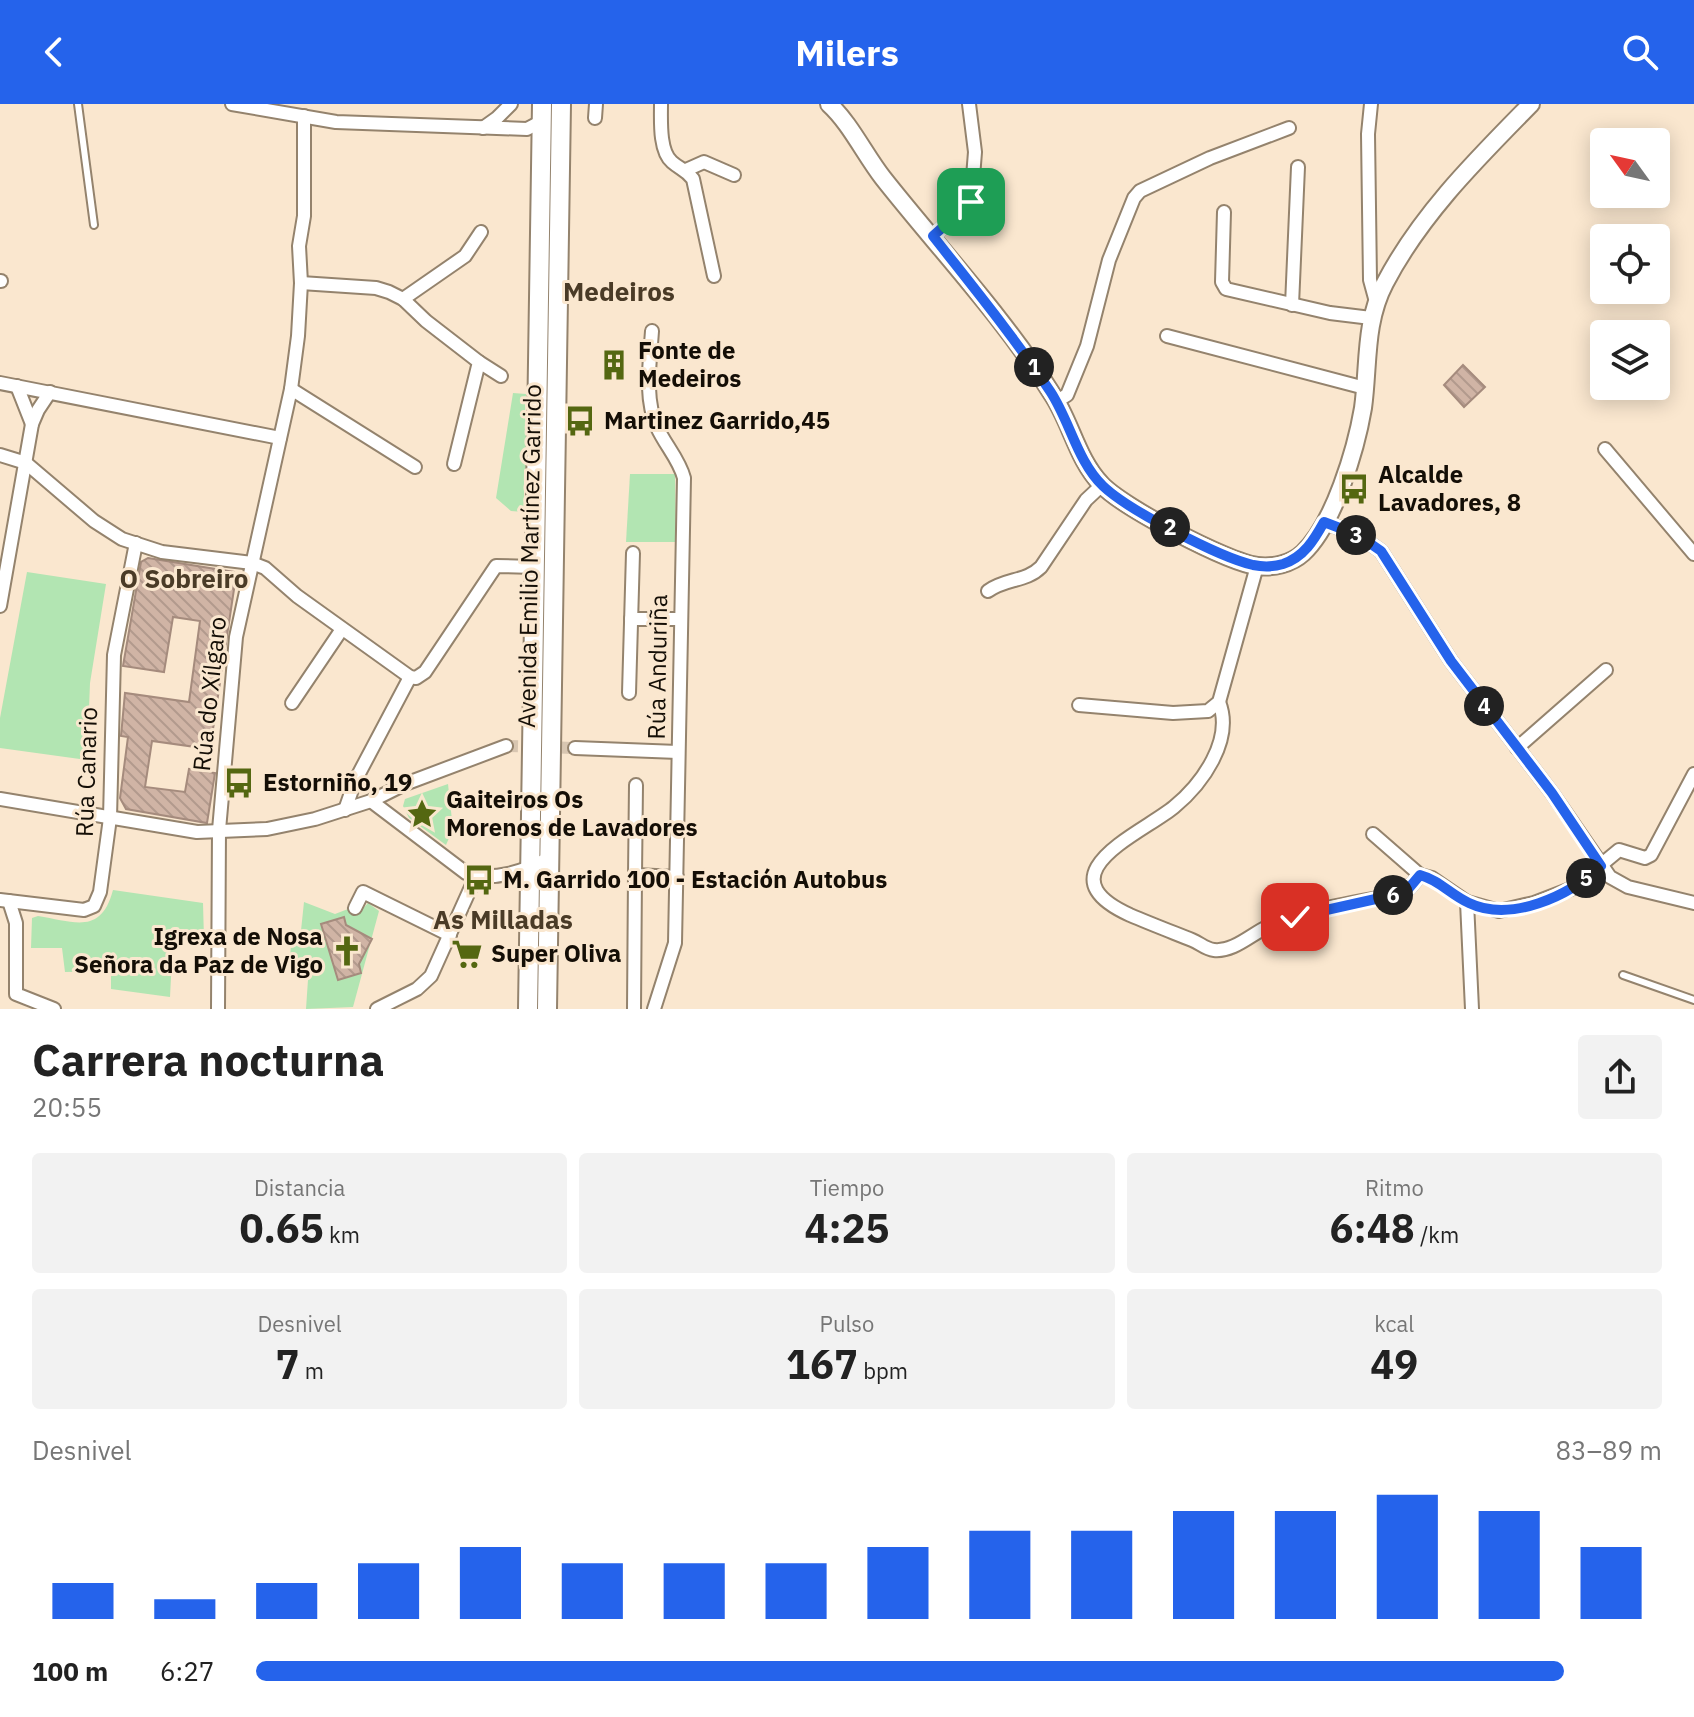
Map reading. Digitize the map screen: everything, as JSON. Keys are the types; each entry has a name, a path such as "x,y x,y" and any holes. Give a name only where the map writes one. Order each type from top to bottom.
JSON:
{"main road":[{"name":"Avenida Emilio Martínez Garrido","path":"547,1009 560,104"},
{"name":"Avenida Emilio Martínez Garrido","path":"528,1009 538,124"}],"street":[{"path":"232,104 336,122 483,128 538,124 560,104"},
{"path":"483,128 511,104"},
{"path":"595,118 596,104"},
{"path":"661,104 664,149 670,161 686,170 693,179 714,276"},
{"path":"829,104 883,178 1001,322 1057,401 1084,460 1102,485 1151,518 1204,545 1257,566 1282,564 1302,554 1314,540 1339,489 1354,445 1365,388 1374,310 1370,280 1368,134 1371,104"},
{"path":"1374,310 1393,268 1447,193 1531,104"},
{"path":"933,236 971,202 975,152 967,105"},
{"name":"Rúa do Xílgaro","path":"218,1009 219,830 236,637 291,389 298,336 301,283 299,246 304,216 304,116"},
{"path":"1057,401 1067,395 1087,346 1109,260 1134,198 1140,191 1210,158 1289,128"},
{"path":"686,170 704,162 734,175"},
{"path":"1292,305 1298,167"},
{"path":"1224,212 1222,282 1226,289 1330,313 1374,310"},
{"path":"403,299 465,256 481,232"},
{"path":"301,283 376,288 403,299 426,321 501,376"},
{"name":"Rúa Anduriña","path":"652,331 649,388 655,425 680,465 684,478 675,943 654,1009"},
{"path":"1167,336 1365,388"},
{"path":"454,464 479,362"},
{"path":"0,383 280,438"},
{"path":"17,386 32,424"},
{"path":"291,389 415,467"},
{"path":"0,606 6,542 26,463 32,424 50,392"},
{"path":"1605,449 1694,554"},
{"path":"0,455 26,463 94,521 122,539 162,552 252,563 265,568 342,629 410,677 416,678 425,672 496,566 534,567"},
{"path":"988,591 1000,582 1033,575 1086,500 1102,485"},
{"path":"1324,522 1358,535 1381,551 1451,661 1568,815 1601,866 1618,883 1694,903"},
{"name":"Rúa Canario","path":"4,901 77,911 94,906 100,892 110,818 114,655 136,543"},
{"path":"629,693 633,553"},
{"path":"1079,705 1173,713 1208,711 1219,702 1257,566"},
{"path":"631,619 681,619"},
{"path":"292,703 342,629"},
{"path":"1517,748 1606,670"},
{"path":"345,810 355,781 410,677"},
{"path":"1219,702 1223,711 1221,736 1208,768 1173,808 1121,841 1096,867 1094,882 1102,895 1121,910 1218,951 1268,926 1295,917 1398,894 1409,888 1420,875"},
{"path":"0,799 197,832 267,829 371,801 405,784 506,746"},
{"path":"575,748 678,752"},
{"path":"1373,834 1420,875 1432,878 1467,902 1499,911 1519,908 1573,888 1619,850 1645,858 1651,855 1694,774"},
{"path":"634,1009 636,785"},
{"path":"371,801 466,873 496,876 549,858"},
{"path":"635,875 677,877"},
{"path":"377,1009 424,984 431,976 476,876"},
{"path":"355,908 363,892 450,935"},
{"path":"4,901 16,923 16,1009"},
{"path":"1467,902 1472,1009"},
{"path":"16,994 54,1009"}],"lane":[{"path":"78,104 94,225"},
{"path":"1623,975 1694,1000"}],"green space":[{"path":"513,393 526,394 525,412 529,412 524,512 511,511 496,498"},
{"path":"630,474 675,474 676,542 626,542"},
{"path":"27,572 106,584 90,683 87,760 0,748 0,718"},
{"path":"448,784 453,829 446,845 409,818 403,806 405,799"},
{"path":"113,890 203,903 204,939 173,938 170,997 111,989 111,971 65,972 62,948 31,948 32,918 38,916 75,922 94,920 108,904"},
{"path":"304,902 335,914 348,909 358,914 368,903 379,911 353,1007 306,1009 309,965 290,961 291,942 300,940"}],"building":[{"path":"1463,365 1485,387 1464,407 1444,385"},
{"path":"148,558 234,572 236,576 210,749 152,741 145,787 185,792 189,769 215,773 207,823 126,809 120,798 128,737 121,736 125,693 189,702 200,621 173,617 164,672 123,666 141,562"},
{"name":"Igrexa de Nosa Señora da Paz de Vigo","path":"344,917 346,925 372,939 359,964 361,973 338,980 321,924"}],"tunnel":[{"path":"506,746 575,748"}],"place":[{"name":"Fonte de Medeiros","path":"614,365"},
{"name":"Martinez Garrido,45","path":"580,421"},
{"name":"Alcalde Lavadores, 8","path":"1354,489"},
{"name":"Estorniño, 19","path":"239,783"},
{"name":"Gaiteiros Os Morenos de Lavadores","path":"422,814"},
{"name":"M. Garrido 100 - Estación Autobus","path":"479,880"},
{"name":"Igrexa de Nosa Señora da Paz de Vigo","path":"347,951"},
{"name":"Super Oliva","path":"467,954"}],"district":[{"name":"Medeiros","path":"619,292"},
{"name":"O Sobreiro","path":"184,579"},
{"name":"As Milladas","path":"503,920"}],"route":[{"path":"971,202 933,236 1051,392 1084,460 1102,485 1151,518 1204,545 1257,566 1293,560 1314,540 1324,522 1370,542 1389,562 1451,661 1552,793 1601,866 1573,888 1519,908 1499,911 1482,908 1467,902 1432,878 1420,875 1409,888 1398,894 1295,917"}]}
